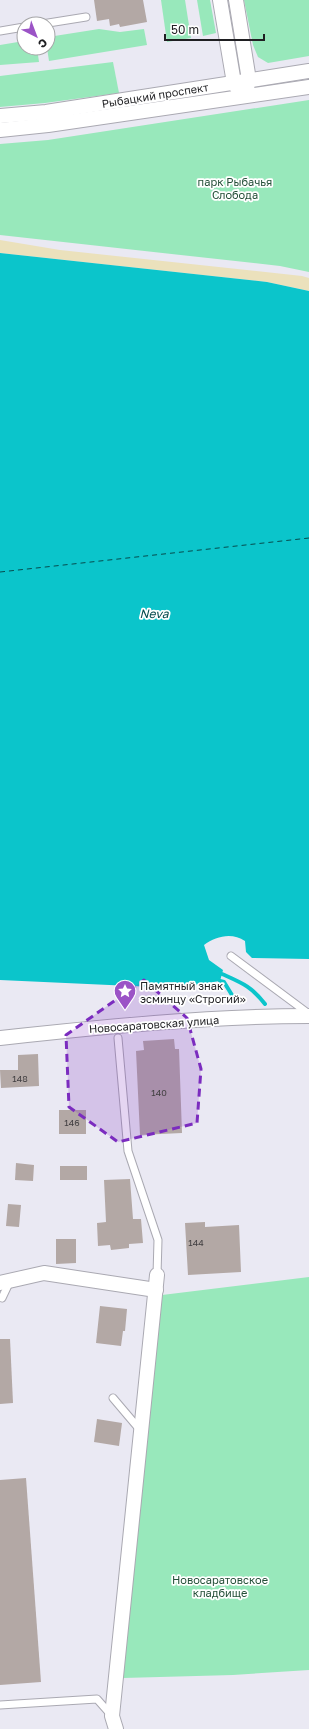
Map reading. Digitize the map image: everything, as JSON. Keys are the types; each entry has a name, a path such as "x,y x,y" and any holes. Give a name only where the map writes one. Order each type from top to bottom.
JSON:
{"street":[{"path":"220,0 234,83 244,97"},
{"path":"236,0 249,80 244,97"},
{"name":"Рыбацкий проспект","path":"0,116 46,112 309,71"},
{"name":"Рыбацкий проспект","path":"0,130 48,125 309,87"},
{"name":"Новосаратовская улица","path":"0,1038 117,1026 309,1015"},
{"path":"5,1282 44,1273 156,1290"},
{"path":"114,1723 157,1275"}],"lane":[{"path":"56,22 86,17"},
{"path":"0,31 16,28"},
{"path":"231,956 309,1015"},
{"path":"118,1038 128,1151 158,1240 157,1275"},
{"path":"2,1298 5,1282"},
{"path":"112,1398 141,1431"},
{"path":"0,1705 97,1699 114,1723"}],"highlighted area":[{"path":"144,980 187,1018 201,1069 197,1123 118,1142 69,1107 66,1035"}],"green space":[{"path":"161,0 185,0 191,38 167,42"},
{"path":"197,0 210,0 216,33 203,36"},
{"path":"244,0 309,0 309,56 268,63 258,57 253,45"},
{"path":"99,29 120,32 144,29 147,45 49,61 48,56 56,56 56,36"},
{"path":"16,42 16,56 38,56 39,62 0,65 0,45"},
{"path":"113,62 119,93 45,103 0,107 0,76"},
{"name":"парк Рыбачья Слобода","path":"309,100 309,272 280,266 0,235 0,144 48,140"},
{"name":"Новосаратовское кладбище","path":"309,1277 309,1670 233,1675 123,1678 162,1295"}],"sand":[{"path":"0,240 60,250 302,276 309,278 309,291 267,282 0,253"}],"water":[{"name":"Neva","path":"0,253 267,282 309,291 309,959 252,958 246,952 245,941 240,938 224,936 214,939 204,945 209,960 223,970 220,981 175,988 0,980"}],"building":[{"path":"94,0 143,0 147,22 120,27 119,24 110,26 109,19 97,21"},
{"path":"174,1039 175,1049 179,1049 182,1133 140,1135 136,1051 144,1050 143,1041"},
{"path":"38,1054 39,1086 1,1088 0,1070 18,1070 18,1055"},
{"path":"59,1110 86,1110 86,1134 59,1134"},
{"path":"16,1163 34,1165 33,1181 15,1180"},
{"path":"60,1166 87,1166 87,1180 60,1180"},
{"path":"130,1179 133,1219 141,1219 143,1243 129,1244 129,1248 111,1250 110,1245 98,1246 97,1223 106,1222 104,1180"},
{"path":"8,1204 21,1205 19,1227 6,1226"},
{"path":"205,1222 205,1227 239,1225 241,1272 188,1275 185,1223"},
{"path":"56,1239 76,1239 76,1263 56,1264"},
{"path":"100,1306 127,1309 125,1331 123,1331 121,1346 96,1343"},
{"path":"0,1339 10,1339 13,1403 0,1404"},
{"path":"97,1419 122,1423 119,1446 94,1442"},
{"path":"26,1478 41,1682 0,1685 0,1480"}],"waterway":[{"path":"222,974 246,986 265,1004"},
{"path":"220,981 224,982 235,1000"}],"ferry route":[{"path":"0,572 309,538"}],"place":[{"name":"Памятный знак эсминцу «Строгий»","path":"125,1010"}]}
